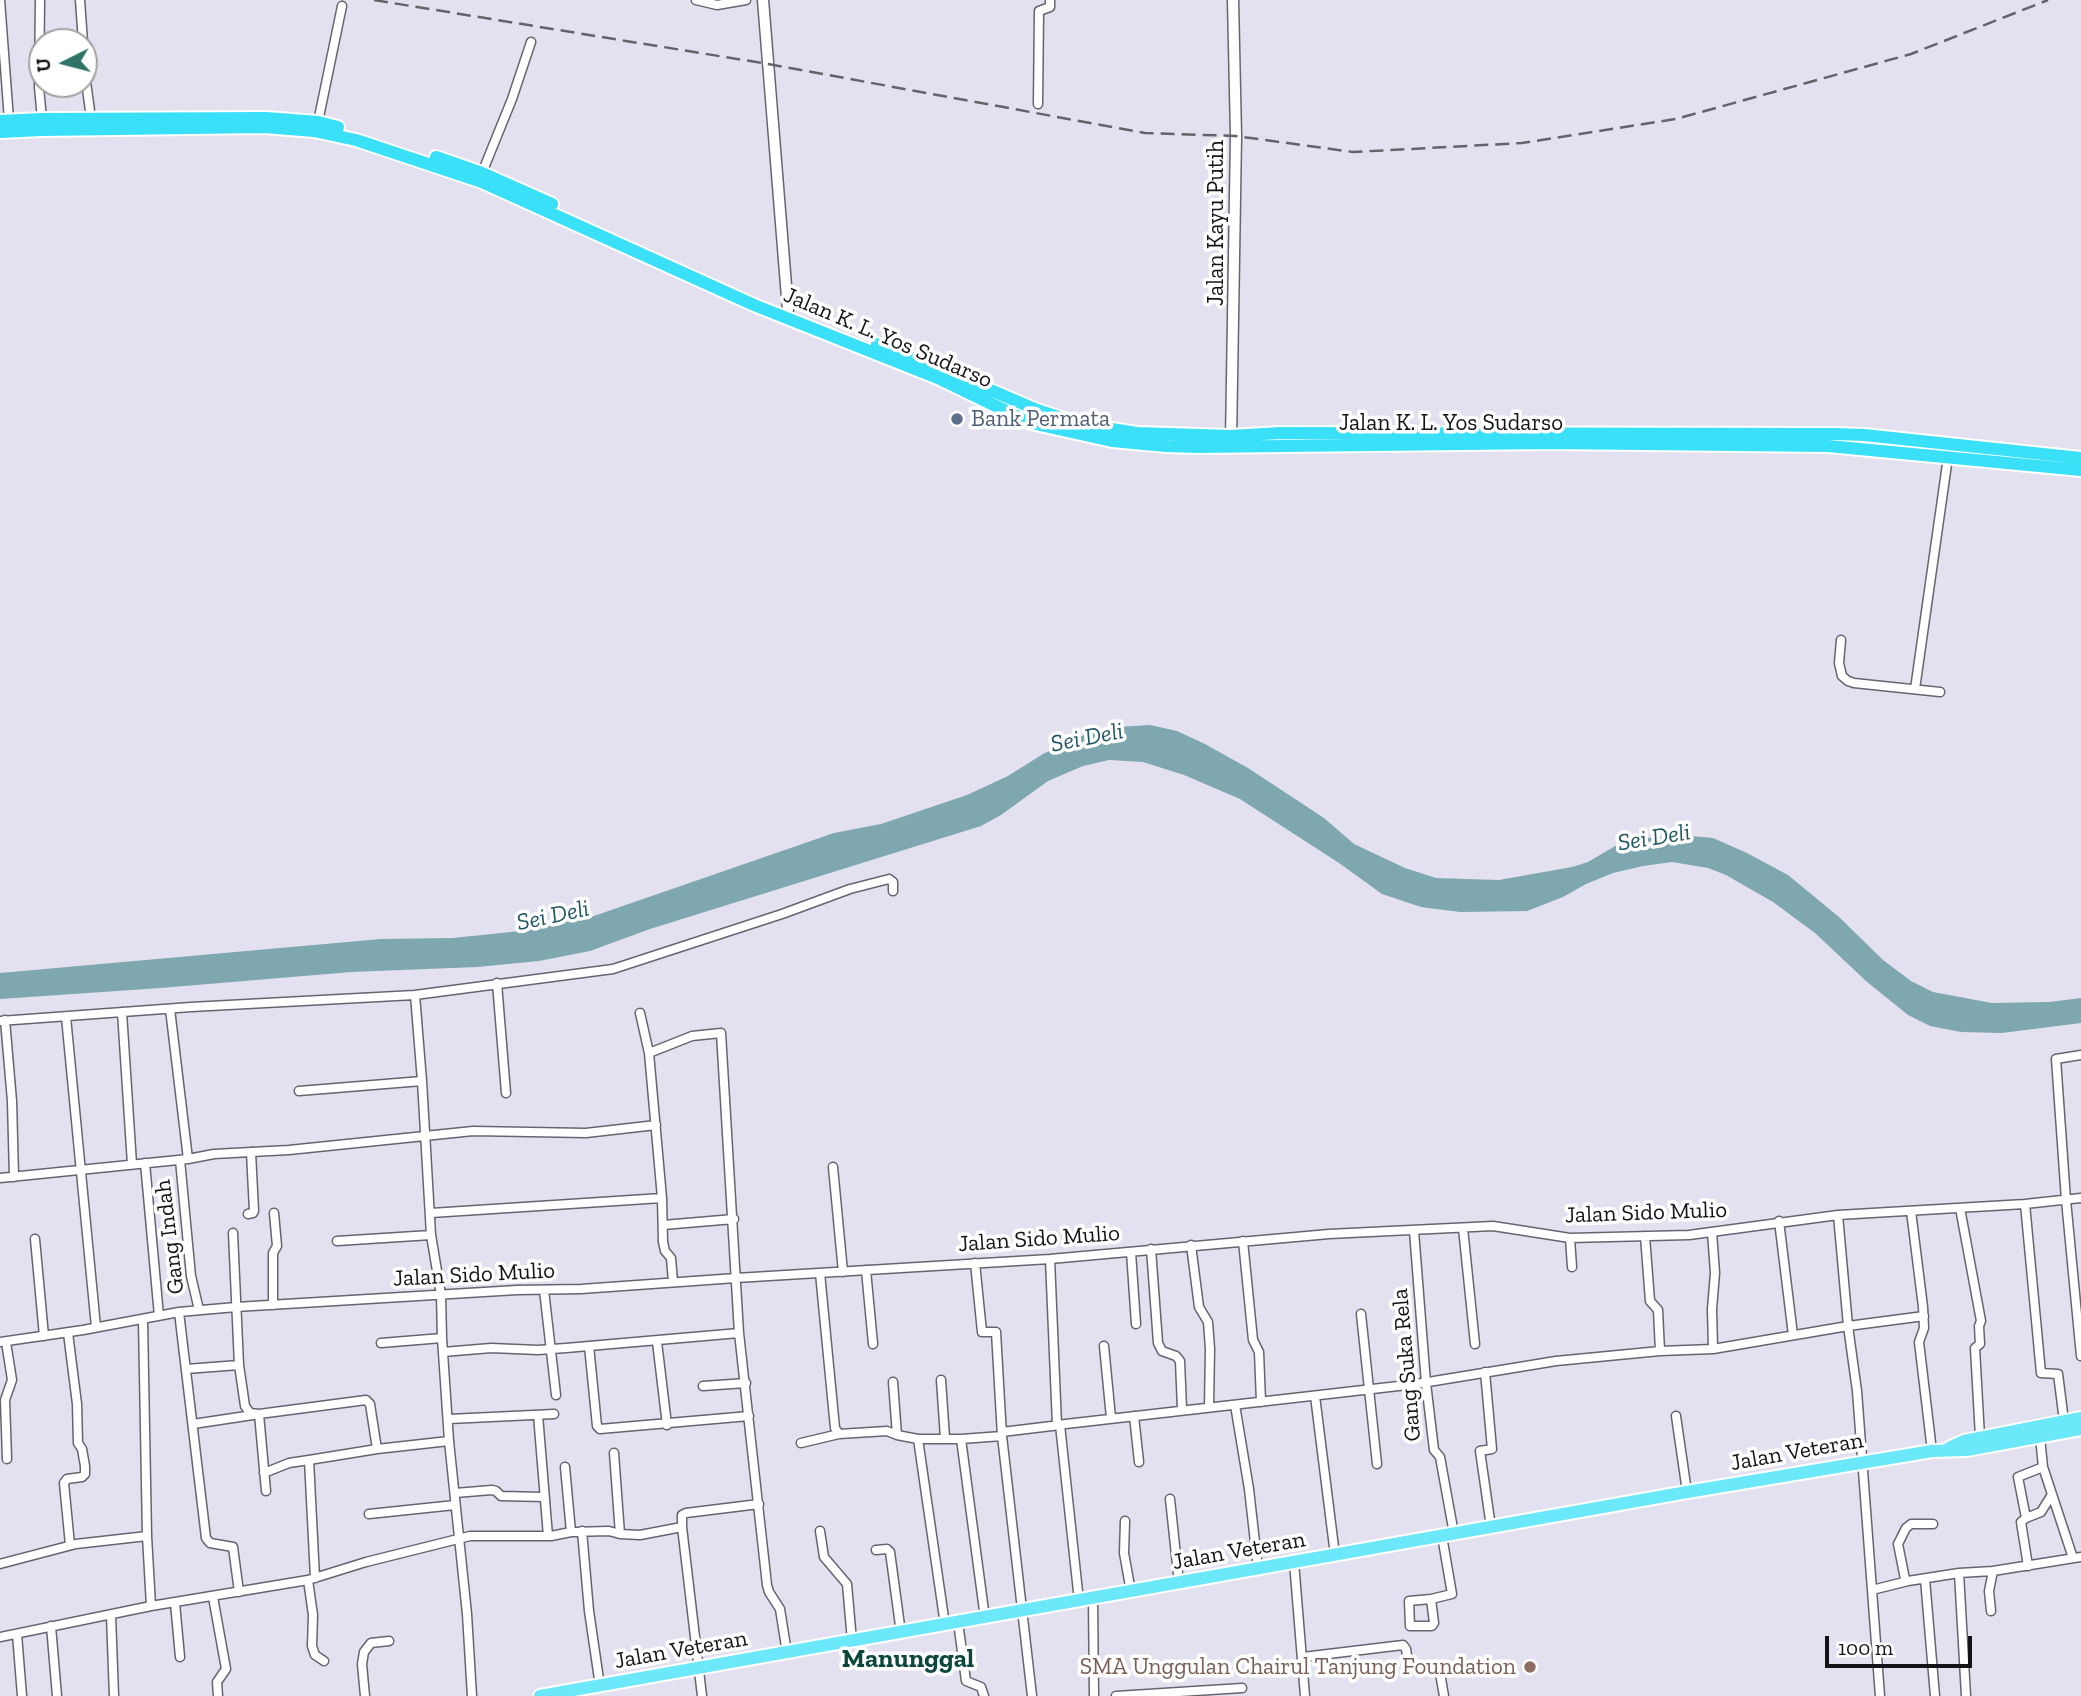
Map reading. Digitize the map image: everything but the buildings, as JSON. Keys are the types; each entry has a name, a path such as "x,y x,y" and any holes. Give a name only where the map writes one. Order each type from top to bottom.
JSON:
{"highway":[{"name":"Jalan K. L. Yos Sudarso","path":"5,120 266,118 318,122 359,132 482,173 787,314"},
{"name":"Jalan K. L. Yos Sudarso","path":"0,132 264,127 314,131 356,140 482,182 787,314 944,370 1037,410 1080,424 1137,433 1278,445 1550,443 1862,448 2081,470"},
{"name":"Jalan K. L. Yos Sudarso","path":"1231,442 1280,433 1835,434 2081,458"}],"main road":[{"name":"Jalan Veteran","path":"1945,1450 1980,1437 2081,1418"},
{"name":"Jalan Veteran","path":"540,1696 1687,1492 1932,1451 1967,1450 2081,1429"}],"street":[{"path":"0,0 5,120"},
{"path":"40,0 39,87 42,118"},
{"path":"80,0 82,28"},
{"path":"696,0 716,5 747,0"},
{"path":"763,0 787,314"},
{"path":"1038,104 1039,17 1041,9 1050,7 1050,0"},
{"name":"Jalan Kayu Putih","path":"1231,442 1236,136 1233,0"},
{"path":"318,122 342,6"},
{"path":"482,173 512,99 531,42"},
{"path":"88,98 91,118"},
{"path":"1915,689 1948,457"},
{"path":"1841,640 1839,663 1842,676 1848,681 1854,684 1940,692"},
{"path":"14,1177 12,1101 2,1020 415,995 614,969 882,880 891,881 893,891"},
{"path":"498,983 506,1093"},
{"path":"415,995 431,1235 441,1295 449,1441 467,1614 472,1696"},
{"name":"Gang Indah","path":"170,1009 184,1159 191,1276 199,1310"},
{"path":"122,1012 132,1164"},
{"path":"640,1013 649,1053 664,1247 671,1258 673,1282"},
{"path":"66,1017 96,1327"},
{"path":"649,1053 692,1036 721,1033 739,1333 767,1585 780,1609 787,1653"},
{"path":"2081,1055 2056,1059 2081,1356"},
{"path":"299,1091 422,1081"},
{"path":"0,1178 215,1154 289,1150 473,1131 586,1133 656,1125"},
{"path":"248,1214 254,1211 251,1152"},
{"path":"145,1163 159,1316"},
{"path":"833,1167 842,1272"},
{"path":"431,1213 662,1198"},
{"name":"Jalan Sido Mulio","path":"3,1342 179,1312 236,1307 581,1289 1049,1259 1329,1234 1493,1226 1570,1238 1713,1232 1838,1215 2081,1198"},
{"path":"2025,1204 2041,1373 2059,1375 2064,1421"},
{"path":"1960,1208 1981,1321 1980,1344 1975,1348 1980,1437"},
{"path":"1911,1211 1924,1316 1924,1328 1919,1342 1932,1451"},
{"path":"274,1213 277,1246 273,1253 274,1305"},
{"path":"1838,1215 1857,1391 1880,1696"},
{"path":"663,1225 733,1219"},
{"path":"1779,1222 1793,1335"},
{"path":"1463,1228 1475,1344"},
{"name":"Gang Suka Rela","path":"1414,1231 1426,1383 1434,1450 1440,1457 1452,1594 1449,1597 1431,1599"},
{"path":"1713,1232 1713,1349"},
{"path":"233,1233 239,1365 245,1406 250,1413 256,1415"},
{"path":"337,1241 431,1235"},
{"path":"1644,1236 1650,1301 1658,1310 1660,1351"},
{"path":"1570,1238 1572,1267"},
{"path":"35,1239 44,1336"},
{"path":"1242,1241 1252,1340 1259,1352 1261,1402"},
{"path":"1191,1245 1199,1307 1208,1322 1209,1407"},
{"path":"1151,1249 1158,1343 1162,1351 1176,1356 1180,1361 1182,1409"},
{"path":"1131,1252 1136,1324"},
{"path":"1049,1259 1059,1425 1079,1601"},
{"path":"975,1263 982,1332 996,1332 1002,1434 1032,1696"},
{"path":"866,1270 873,1344"},
{"path":"820,1273 835,1428 839,1434"},
{"path":"544,1290 556,1395"},
{"path":"179,1312 206,1538 210,1543 233,1548 239,1592"},
{"path":"1361,1314 1377,1464"},
{"path":"802,1443 839,1434 887,1431 918,1439 961,1439 1182,1409 1426,1383 1556,1361 1713,1349 1924,1316"},
{"path":"143,1320 150,1606"},
{"path":"68,1333 77,1404 78,1443 85,1466 82,1478 67,1479 64,1483 70,1545"},
{"path":"443,1352 491,1348 550,1349 739,1333"},
{"path":"381,1343 442,1338"},
{"path":"3,1342 12,1380 5,1400 8,1459"},
{"path":"657,1342 667,1424"},
{"path":"589,1346 597,1426 600,1429 749,1416"},
{"path":"1104,1346 1111,1418"},
{"path":"186,1369 239,1365"},
{"path":"1485,1372 1492,1449 1480,1451 1491,1527"},
{"path":"941,1380 945,1438"},
{"path":"893,1382 897,1435"},
{"path":"703,1385 746,1384"},
{"path":"1315,1396 1335,1555"},
{"path":"193,1424 366,1400 370,1404 377,1449"},
{"path":"1236,1405 1258,1569"},
{"path":"449,1419 554,1414"},
{"path":"256,1415 265,1491"},
{"path":"538,1415 548,1536"},
{"path":"1134,1416 1139,1462"},
{"path":"1676,1416 1687,1492"},
{"path":"1872,1590 1959,1573 1993,1571 2077,1558 2043,1467 2040,1437"},
{"path":"918,1439 951,1624 965,1679 981,1687 984,1696"},
{"path":"961,1439 985,1618"},
{"path":"264,1473 289,1463 449,1441"},
{"path":"614,1452 620,1534"},
{"path":"309,1460 312,1646 314,1654 324,1661"},
{"path":"565,1467 570,1532"},
{"path":"2026,1518 2018,1477 2043,1467"},
{"path":"455,1493 492,1490 500,1496 544,1496"},
{"path":"2028,1566 2021,1522 2043,1510 2052,1496"},
{"path":"1170,1499 1179,1583"},
{"path":"702,1696 682,1515 759,1504"},
{"path":"369,1514 455,1505"},
{"path":"1125,1521 1125,1553 1131,1591"},
{"path":"1908,1581 1905,1579 1898,1542 1907,1526 1933,1524"},
{"path":"0,1637 150,1606 311,1579 470,1536 548,1536 582,1531 640,1535 682,1527"},
{"path":"582,1531 589,1611 600,1686"},
{"path":"820,1531 824,1557 847,1584 852,1641"},
{"path":"0,1564 70,1545 147,1536"},
{"path":"876,1550 887,1549 890,1552 901,1633"},
{"path":"1294,1562 1306,1696"},
{"path":"1991,1611 1990,1582 1993,1571"},
{"path":"1959,1573 1966,1696"},
{"path":"1926,1579 1934,1696"},
{"path":"213,1597 226,1669 217,1682 218,1696"},
{"path":"1093,1598 1094,1696"},
{"path":"175,1603 180,1657"},
{"path":"111,1615 114,1696"},
{"path":"51,1626 57,1696"},
{"path":"17,1634 22,1696"},
{"path":"365,1696 362,1664 364,1652 371,1643 389,1641"},
{"path":"1303,1657 1403,1645 1409,1667 1434,1669 1440,1673 1444,1696"},
{"path":"1116,1696 1242,1688"}],"water":[{"name":"Sei Deli","path":"1150,725 1177,731 1205,744 1248,768 1324,818 1354,844 1405,868 1436,878 1499,880 1572,867 1588,862 1617,845 1646,838 1713,838 1788,875 1839,917 1883,960 1911,981 1933,992 1992,1003 2049,1002 2081,998 2081,1023 2002,1033 1961,1032 1930,1026 1908,1015 1866,981 1815,933 1773,902 1726,875 1708,868 1672,862 1613,873 1527,911 1460,912 1421,907 1382,894 1240,799 1184,775 1143,762 1109,760 1083,766 1048,781 981,826 650,929 590,951 539,961 477,967 351,972 0,999 0,973 381,939 453,938 520,931 591,917 834,833 881,824 967,795 1084,735 1117,727"}],"railway":[{"path":"374,0 768,64 1145,133 1236,136 1353,152 1522,143 1676,119 1911,54 2048,0"}],"place":[{"name":"Bank Permata","path":"957,419"},
{"name":"SMA Unggulan Chairul Tanjung Foundation","path":"1530,1667"}],"district":[{"name":"Manunggal","path":"908,1660"}]}
